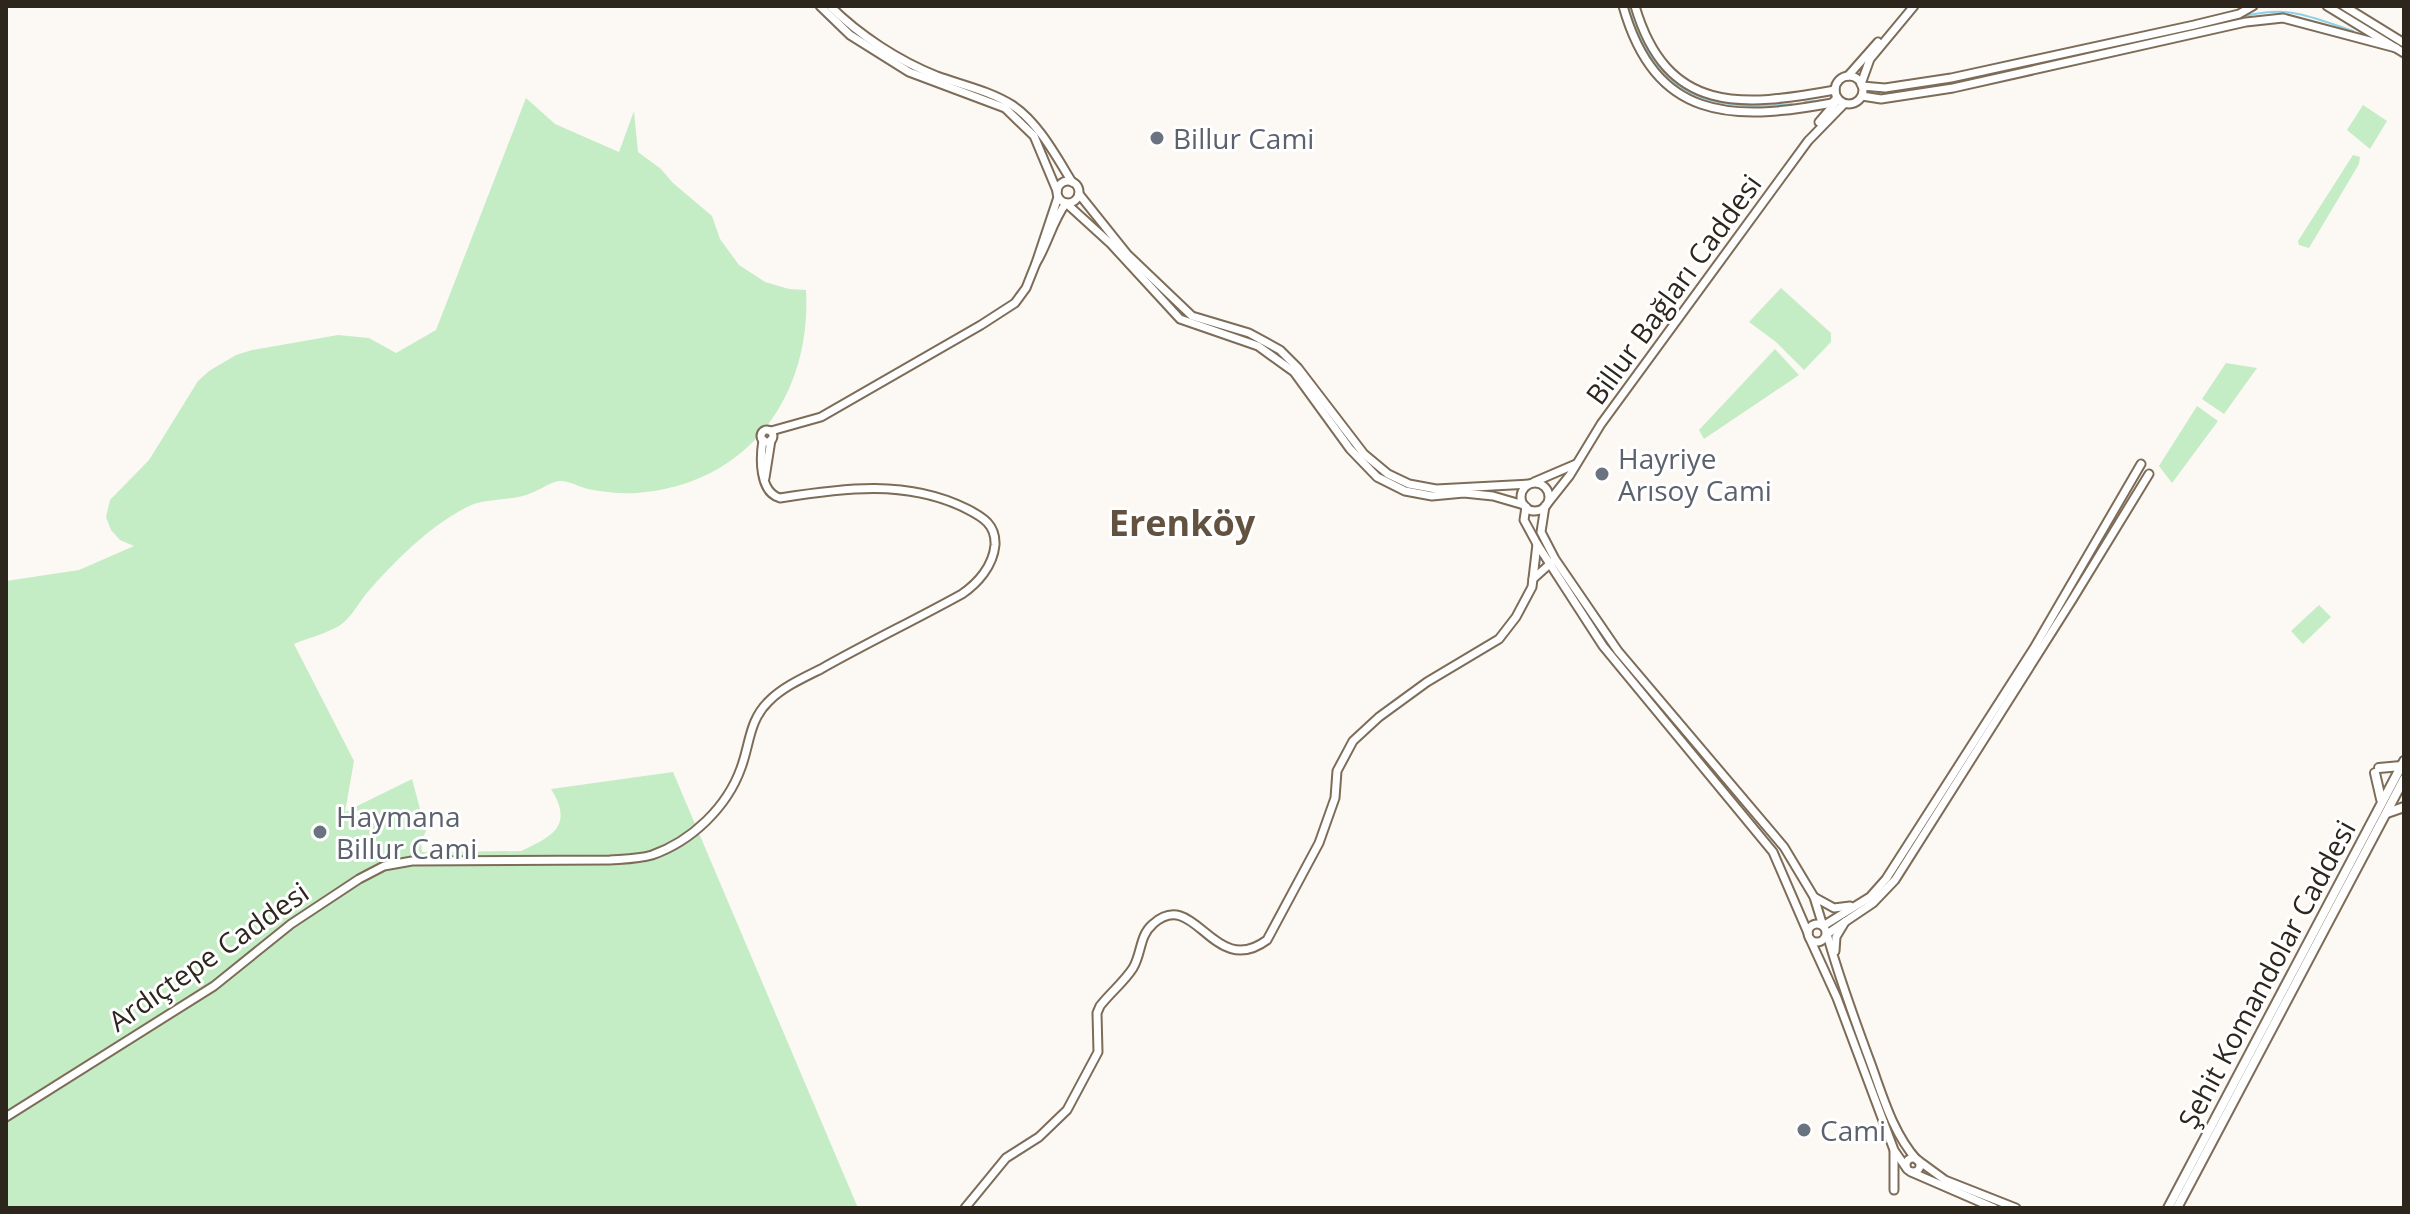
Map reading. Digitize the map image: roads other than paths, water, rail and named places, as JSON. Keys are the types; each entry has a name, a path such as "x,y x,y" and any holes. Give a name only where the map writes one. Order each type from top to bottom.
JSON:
{"main road":[{"path":"2381,801 2377,770 2403,763"},
{"name":"Şehit Komandolar Caddesi","path":"2168,1208 2403,763"},
{"name":"Şehit Komandolar Caddesi","path":"2177,1208 2404,779"},
{"path":"2386,813 2404,807"}],"street":[{"path":"820,6 850,35 909,72 1005,108 1034,136 1057,194 1111,244 1180,319 1258,346 1294,372 1350,449 1377,477 1405,491 1432,496 1464,493 1493,496 1534,511 1546,505"},
{"path":"830,6 872,41 923,69 1011,104 1037,130 1079,194 1127,254 1171,299 1192,316 1249,333 1280,350 1298,368 1364,454 1388,474 1409,484 1436,489 1530,484 1546,489 1548,495 1541,532 1552,562 1624,674 1773,852 1837,998 1894,1150 1909,1171 1994,1208"},
{"path":"1623,6 1632,35 1643,56 1662,79 1682,94 1708,107 1733,113 1796,109 1832,103 1838,98"},
{"path":"1635,6 1657,56 1674,74 1696,89 1735,101 1799,97 1838,98 1853,104 1862,96 1870,59 1887,35"},
{"path":"1808,141 1838,98 1839,80 1848,76 1911,6"},
{"path":"1848,76 1856,78 1862,85 1878,89 1951,78 2194,25 2239,14 2253,6"},
{"path":"2327,6 2404,53"},
{"path":"2344,6 2404,43"},
{"path":"1862,96 1881,99 1953,88 2265,19 2283,18 2396,48"},
{"path":"1866,69 1870,81 1878,89"},
{"path":"1796,109 1799,97"},
{"path":"1808,141 1838,98"},
{"path":"1796,109 1816,114 1818,123"},
{"name":"Billur Bağları Caddesi","path":"1546,505 1601,424 1808,141"},
{"path":"1036,263 1061,183 1072,182"},
{"path":"1066,203 1073,202 1079,194"},
{"path":"1036,263 1066,203"},
{"name":"Ardıçtepe Caddesi","path":"6,1117 214,986 291,924 384,866 398,861 638,858 663,850 716,813 731,793 756,716 770,700 847,654 962,594 982,576 992,559 995,538 988,522 977,514 941,497 907,489 824,491 780,498 770,493 762,472 769,438 849,401 1015,303 1026,288 1036,263"},
{"path":"1576,464 1530,484 1521,494 1525,506 1524,520 1537,544 1618,651 1778,839 1814,897 1898,1134 1920,1163 1945,1180 2016,1208"},
{"path":"1809,936 1816,942 1822,941 1825,930 1870,897 1886,879 2034,648 2141,464"},
{"path":"1825,930 1873,903 1895,880 2149,474"},
{"path":"965,1208 1006,1158 1039,1137 1067,1110 1098,1052 1097,1013 1100,1006 1134,967 1143,935 1151,925 1160,918 1174,914 1194,922 1219,946 1242,950 1260,946 1267,940 1324,832 1335,798 1339,764 1353,741 1427,682 1499,639 1525,602 1533,579 1537,544"},
{"path":"1533,579 1552,562"},
{"path":"1814,897 1834,908 1857,905"},
{"path":"1836,965 1836,937 1848,918"},
{"path":"1809,936 1812,925 1818,923 1825,930"},
{"path":"1894,1150 1894,1190"},
{"path":"1909,1171 1919,1170 1920,1163"}],"waterway":[{"path":"1628,6 1639,36 1653,60 1669,78 1688,91 1734,105 1792,104"},
{"path":"2200,27 2246,16 2281,12 2308,16 2353,31"},
{"path":"1885,93 1958,81 2174,33"},
{"path":"1805,102 1825,100"}],"place":[{"name":"Billur Cami","path":"1157,138"},
{"name":"Hayriye Arısoy Cami","path":"1602,474"},
{"name":"Haymana Billur Cami","path":"320,832"},
{"name":"Cami","path":"1804,1130"}],"district":[{"name":"Erenköy","path":"1182,522"}]}
